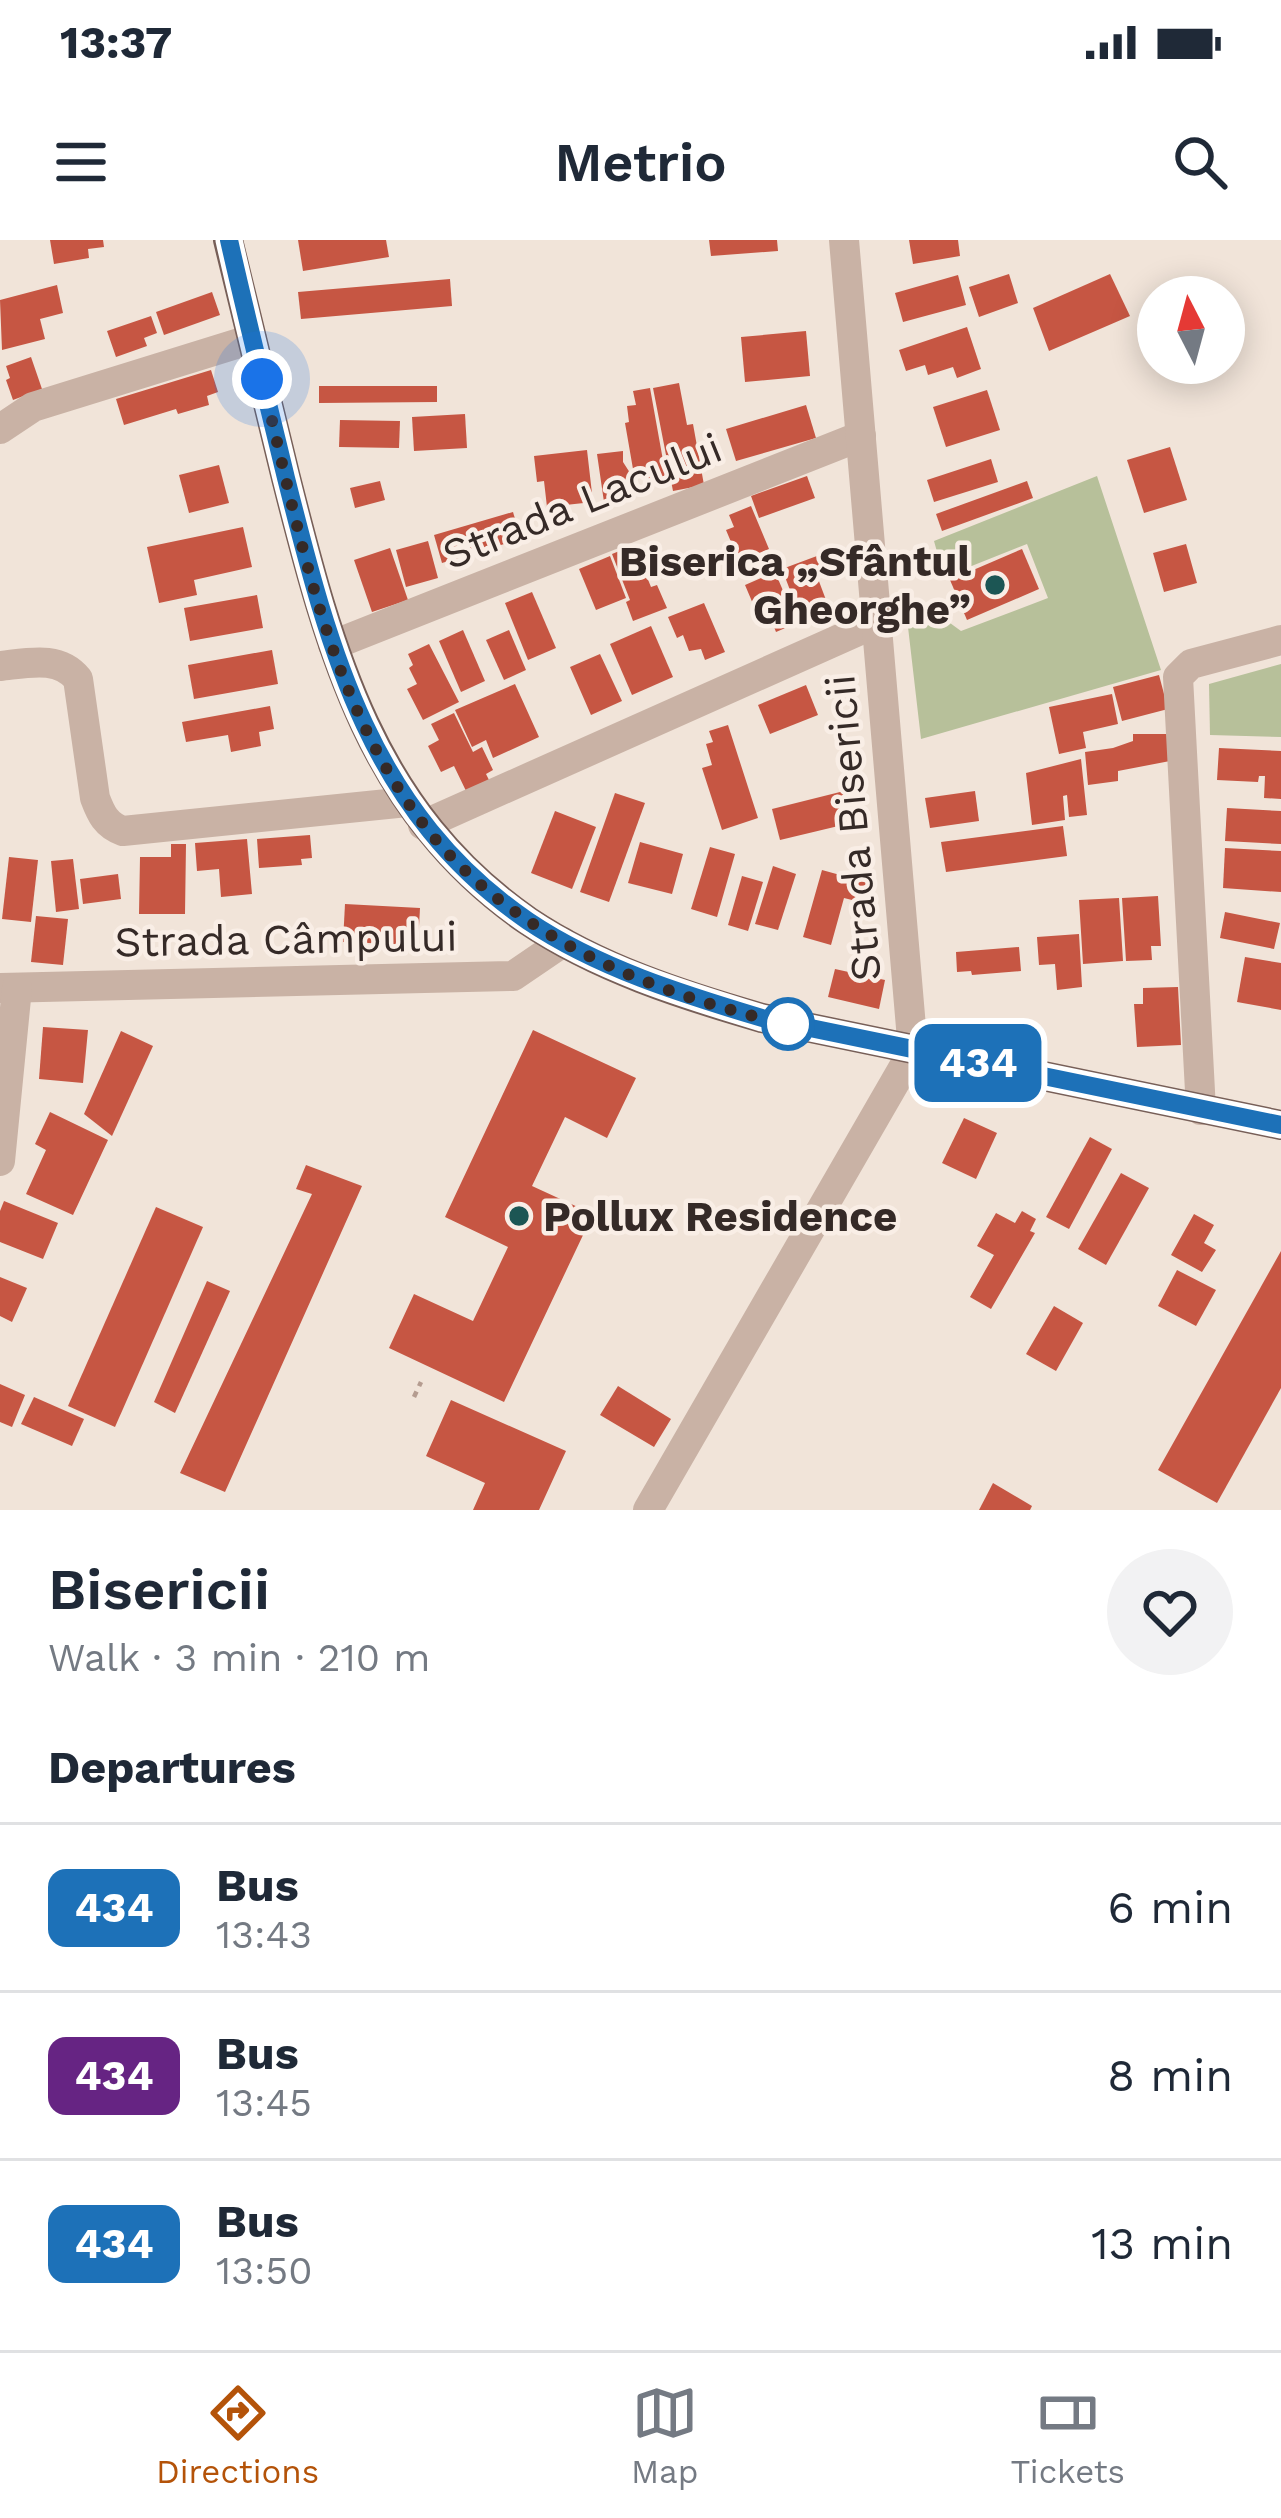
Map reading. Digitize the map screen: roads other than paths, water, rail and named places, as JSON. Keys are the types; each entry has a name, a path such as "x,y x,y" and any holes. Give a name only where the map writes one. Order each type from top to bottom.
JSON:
{"main road":[{"path":"229,240 306,556 350,692 372,742 415,813 458,863 495,895 563,942 641,977 717,1005 908,1061 1281,1125"}],"street":[{"name":"Strada Bisericii","path":"844,240 878,622 908,1061"},
{"path":"0,430 33,407 252,339"},
{"name":"Strada Lacului","path":"333,645 862,436"},
{"path":"0,666 56,663 69,668 78,680 95,798 101,815 122,832 379,807 415,813 878,622"},
{"path":"1202,1110 1178,677 1191,664 1281,640"},
{"name":"Strada Câmpului","path":"8,988 513,976 563,942"},
{"path":"0,1161 8,988"},
{"path":"648,1510 908,1061"}],"place":[{"name":"Biserica „Sfântul Gheorghe”","path":"995,585"},
{"name":"Pollux Residence","path":"519,1216"}]}
